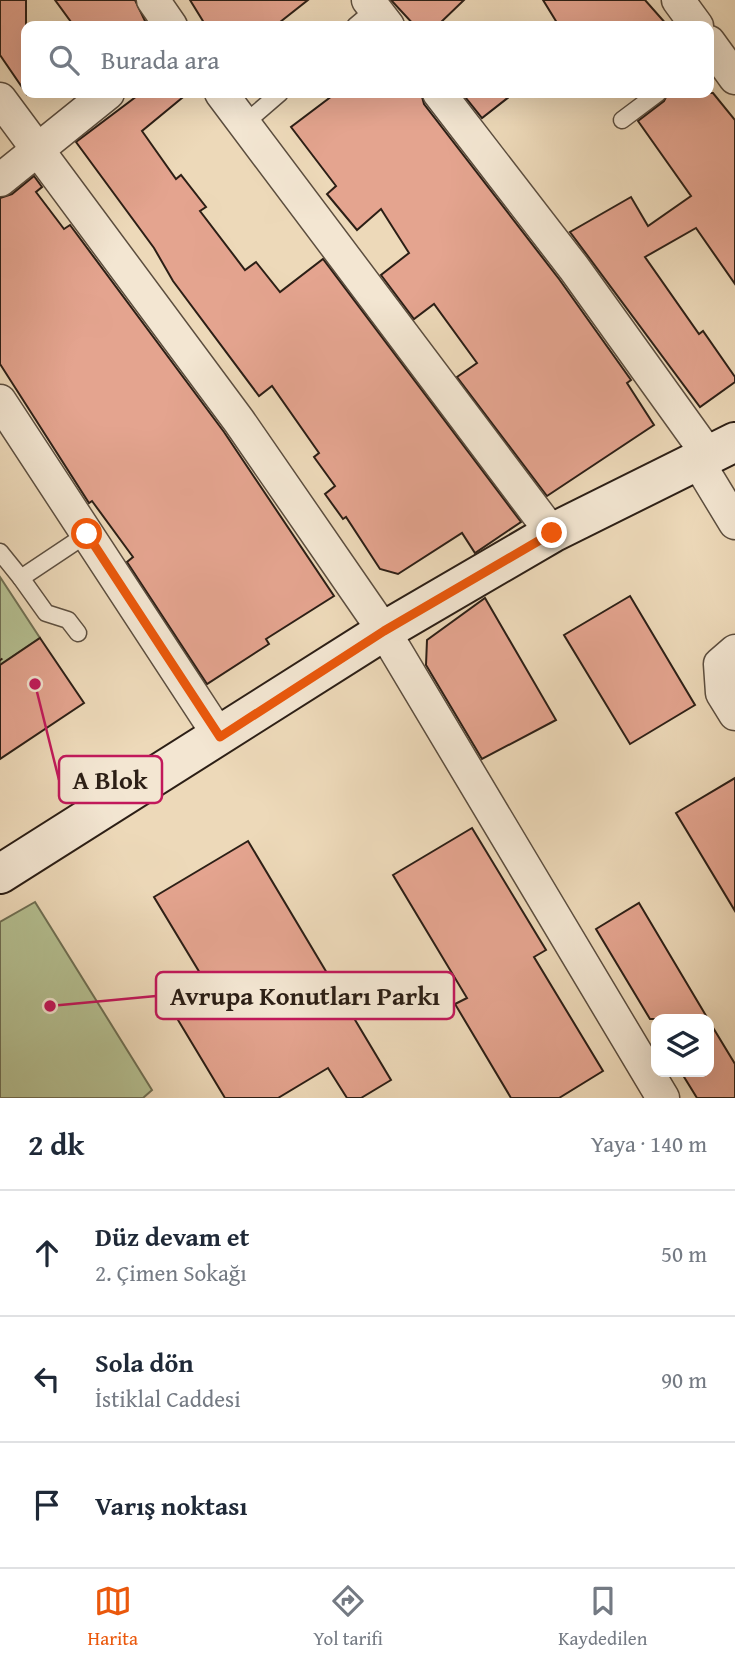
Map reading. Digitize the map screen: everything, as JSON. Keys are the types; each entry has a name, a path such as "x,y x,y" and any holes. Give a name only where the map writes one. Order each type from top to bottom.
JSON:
{"street":[{"path":"153,0 168,21"},
{"path":"678,0 692,21"},
{"path":"714,51 735,78"},
{"path":"0,180 102,98"},
{"path":"225,98 552,533"},
{"path":"443,98 714,454 735,523"},
{"path":"0,99 239,421 384,631 663,1098"},
{"path":"0,401 220,737"},
{"path":"0,874 384,631 552,533 714,454"},
{"path":"735,651 720,664 722,692 735,714"}],"lane":[{"path":"244,124 274,98"},
{"path":"622,120 651,98"},
{"path":"21,578 87,534"},
{"path":"0,552 46,613 68,620 78,633"}],"green space":[{"path":"0,577 40,638 0,665"},
{"path":"35,902 152,1090 143,1098 0,1098 0,922"}],"building":[{"path":"0,0 26,0 26,21 21,21 21,86 0,55"},
{"path":"55,0 135,0 145,21 70,21"},
{"path":"190,0 308,0 281,21 203,21"},
{"path":"391,0 464,0 442,21 410,21"},
{"path":"543,0 645,0 664,21 556,21"},
{"path":"714,94 735,120 735,284 696,228 645,257 699,334 703,331 735,377 735,382 700,407 570,232 631,197 648,226 691,196 638,121 666,98 714,98"},
{"path":"134,98 182,98 142,131 176,179 181,175 206,207 200,211 245,270 256,262 280,292 323,259 521,522 475,553 462,533 398,574 380,569 346,517 343,519 325,494 335,486 314,457 319,453 272,386 259,396 173,281 154,248 76,142"},
{"path":"329,98 422,98 424,104 559,279 631,380 627,383 654,425 547,496 457,377 477,363 434,304 414,319 381,275 409,253 381,209 357,230 327,194 336,186 291,127"},
{"path":"466,98 508,98 482,118"},
{"path":"34,176 42,187 36,192 64,229 70,225 224,432 334,596 266,639 269,644 207,684 127,562 133,557 92,501 89,503 0,364 0,198 12,194"},
{"path":"630,596 695,705 630,744 564,635"},
{"path":"485,598 556,720 482,759 426,665 427,640"},
{"path":"40,638 84,703 0,759 0,665"},
{"path":"735,778 735,911 676,813"},
{"path":"472,828 546,950 534,957 603,1071 559,1098 511,1098 455,1004 467,998 393,875"},
{"path":"248,841 391,1080 361,1098 347,1098 328,1068 278,1098 225,1098 172,1010 209,988 154,897"},
{"path":"639,903 705,1014 651,1014 650,1019 596,929"},
{"path":"714,1029 735,1064 735,1098 697,1098 684,1077 714,1077"}],"place":[{"name":"A Blok","path":"35,684"},
{"name":"Avrupa Konutları Parkı","path":"50,1006"}],"route":[{"path":"87,534 220,737 384,631 552,533"}]}
